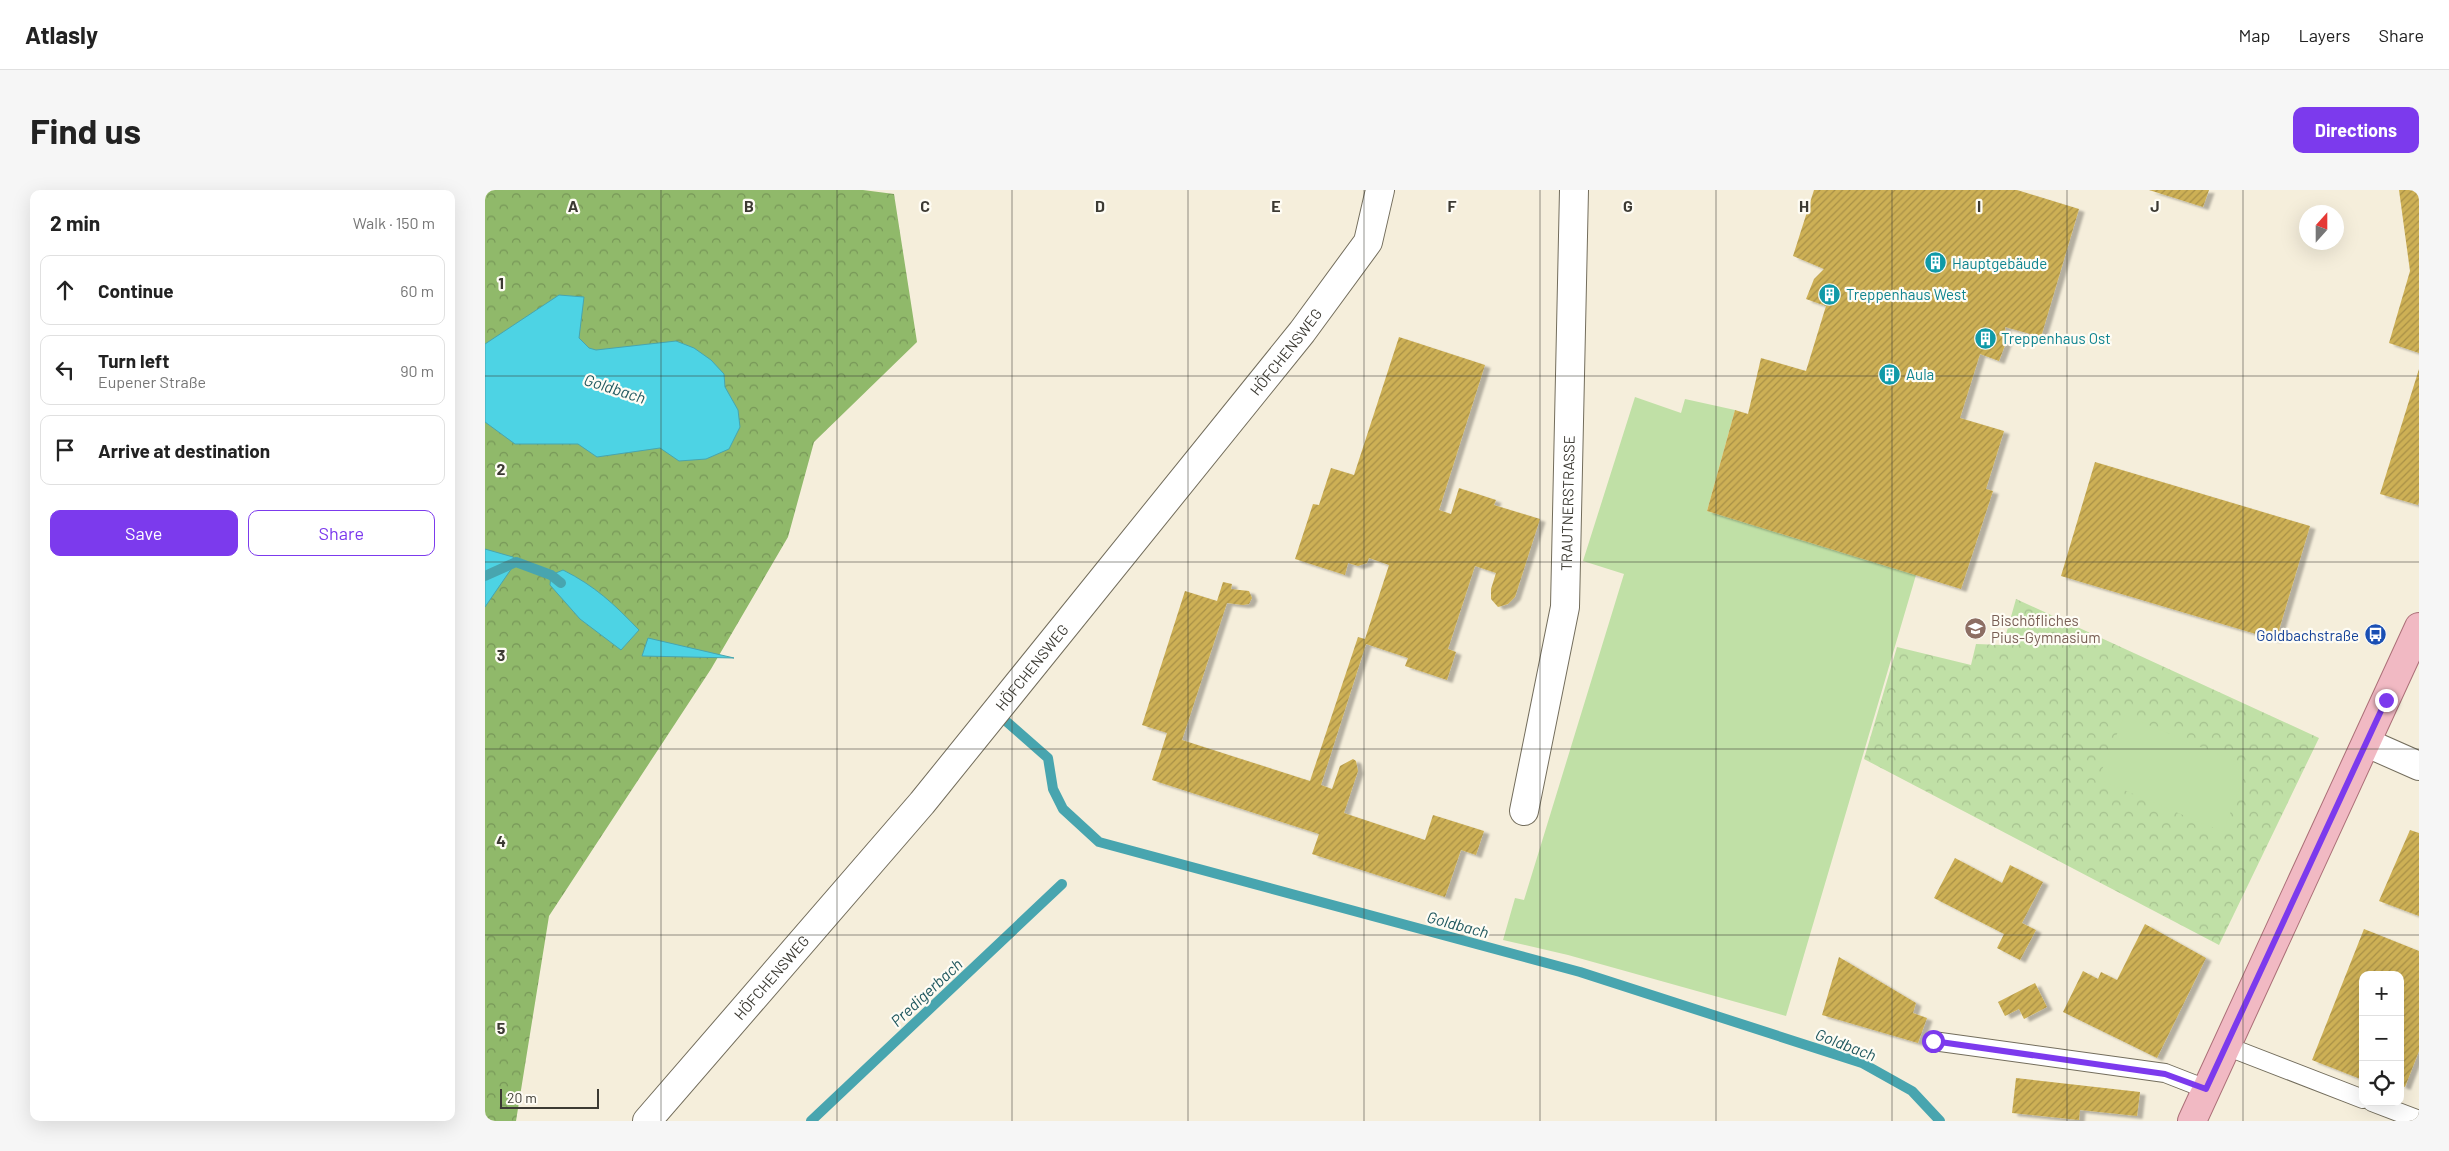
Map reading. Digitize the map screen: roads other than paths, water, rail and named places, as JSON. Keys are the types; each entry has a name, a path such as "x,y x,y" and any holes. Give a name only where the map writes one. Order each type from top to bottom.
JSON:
{"main road":[{"path":"2192,1121 2419,627"}],"street":[{"name":"HÖFCHENSWEG","path":"647,1121 922,803 1302,332 1369,242 1379,190"},
{"name":"TRAUTNERSTRASSE","path":"1524,811 1565,607 1574,190"},
{"path":"2367,743 2419,766"}],"lane":[{"path":"1933,1041 2165,1074 2206,1089"},
{"path":"2226,1046 2359,1097"},
{"path":"2382,1106 2419,1120"}],"water":[{"path":"559,295 584,297 579,338 589,348 596,350 676,341 694,348 711,360 724,374 725,387 738,410 740,427 729,449 706,459 679,461 660,448 597,457 578,444 515,444 485,422 485,344"},
{"path":"485,549 513,557 516,562 485,607"},
{"path":"563,570 585,582 604,596 639,630 621,650 580,619 550,585 551,575"},
{"path":"648,638 734,658 642,656"}],"waterway":[{"path":"485,576 516,562 551,575 561,583"},
{"name":"Goldbach","path":"1007,722 1048,758 1053,789 1063,809 1099,842 1580,972 1862,1063 1912,1091 1940,1121"},
{"name":"Predigerbach","path":"811,1121 1062,884"}],"place":[{"name":"Hauptgebäude","path":"1936,263"},
{"name":"Treppenhaus West","path":"1830,294"},
{"name":"Treppenhaus Ost","path":"1985,338"},
{"name":"Aula","path":"1890,374"},
{"name":"Bischöfliches Pius-Gymnasium","path":"1975,629"},
{"name":"Goldbachstraße","path":"2375,635"}]}
